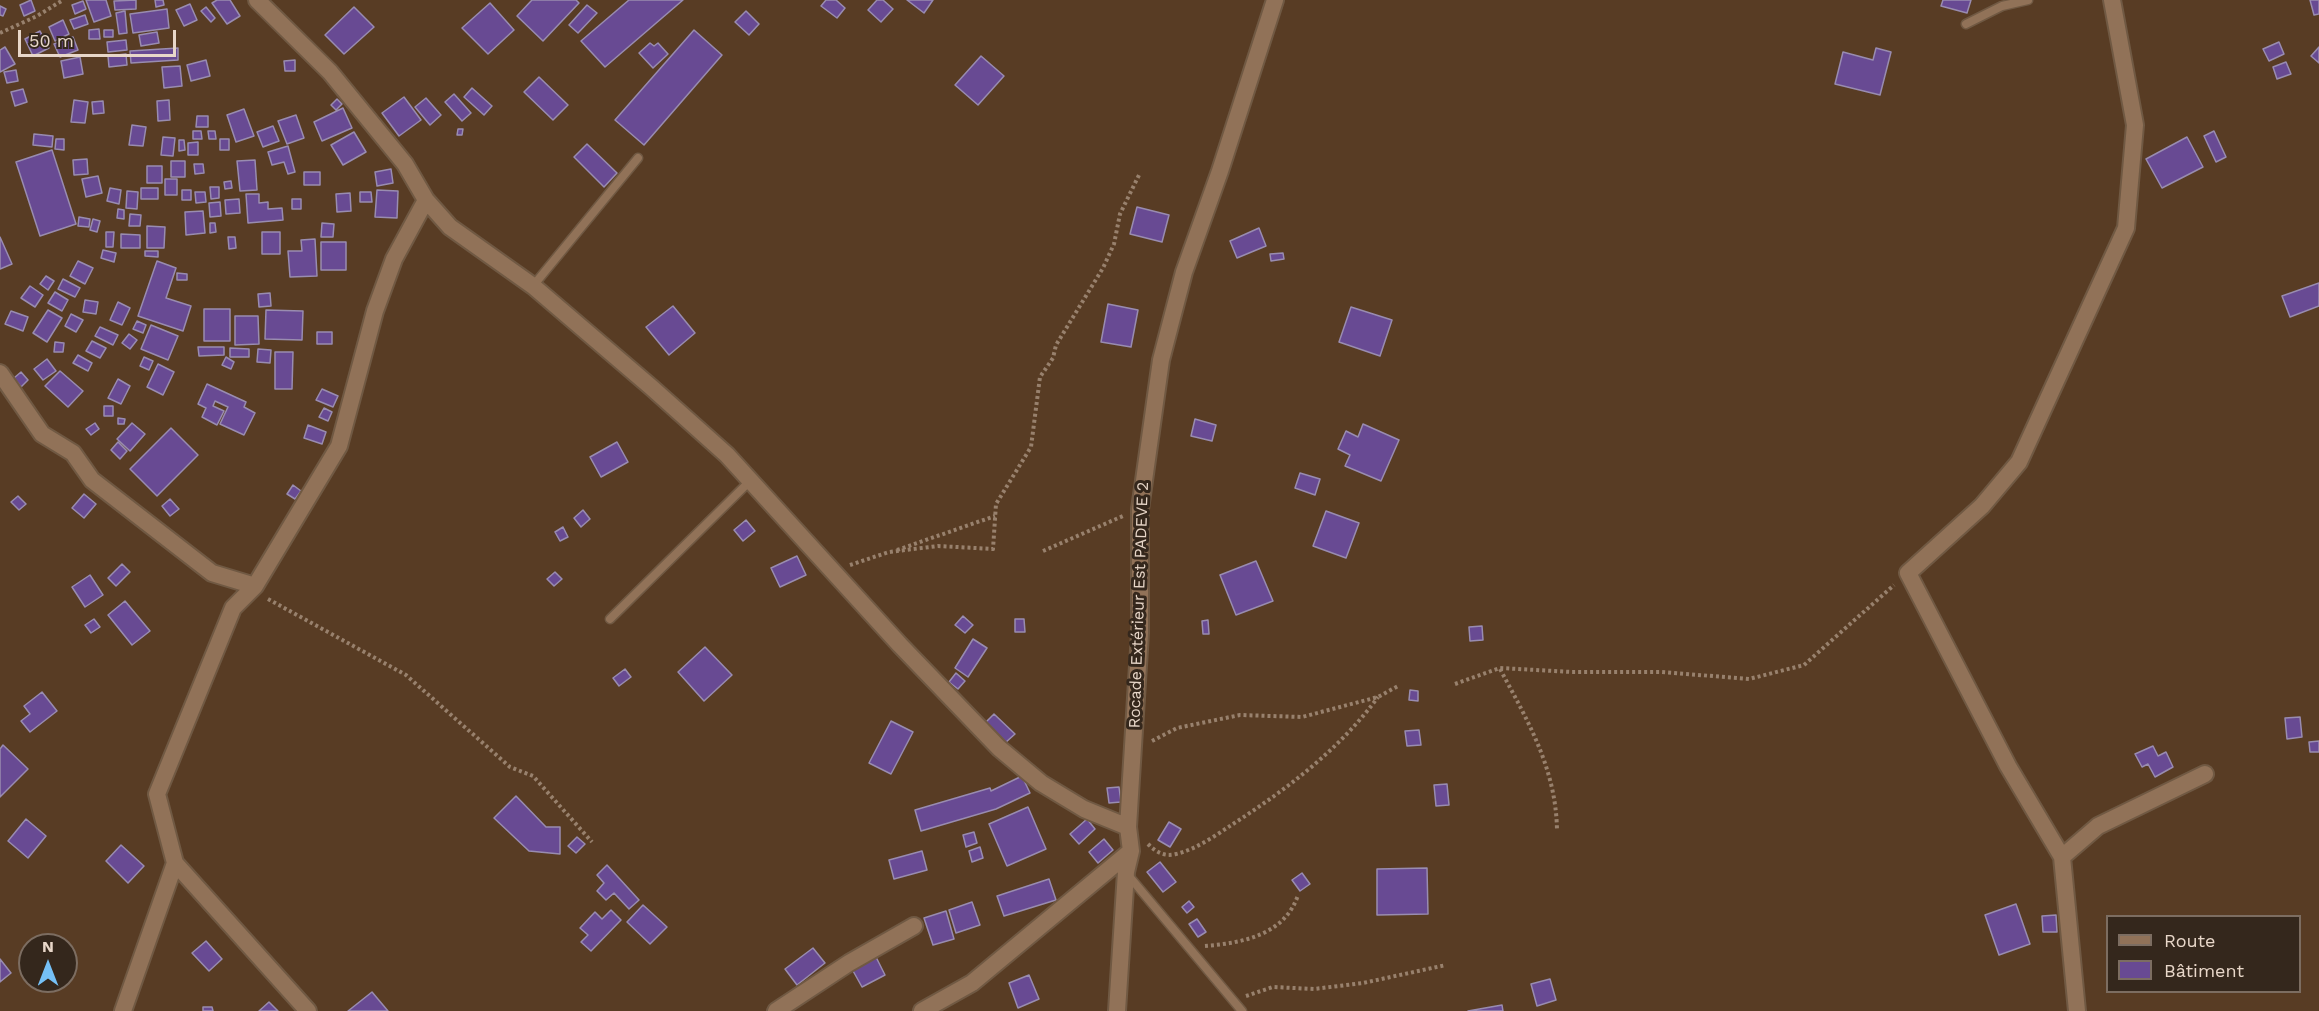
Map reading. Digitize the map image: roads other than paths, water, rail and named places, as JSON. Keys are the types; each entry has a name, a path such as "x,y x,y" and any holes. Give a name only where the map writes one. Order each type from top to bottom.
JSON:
{"street":[{"path":"257,0 330,72 405,164 426,200 450,227 532,286 660,394 727,455 900,645 999,747 1041,783 1084,809 1128,827"},
{"name":"Rocade Extérieur Est PADEVE 2","path":"1117,1011 1126,872 1131,851 1128,827 1140,633 1140,509 1161,360 1184,272 1220,171 1275,0"},
{"path":"2077,1011 2062,857 2007,766 1908,573 1982,506 2019,462 2126,228 2135,125 2112,0"},
{"path":"309,1011 175,863 157,794 233,608 253,588 339,446 379,300 394,259 426,200"},
{"path":"0,373 42,434 73,453 92,480 212,573 253,588"},
{"path":"2062,857 2098,826 2205,774"},
{"path":"922,1011 972,983 1131,851"},
{"path":"123,1011 175,863"},
{"path":"777,1011 849,963 914,926"}],"lane":[{"path":"1966,24 2000,3 2028,0"},
{"path":"532,286 638,158"},
{"path":"610,619 750,481"},
{"path":"1126,872 1242,1011"}]}
